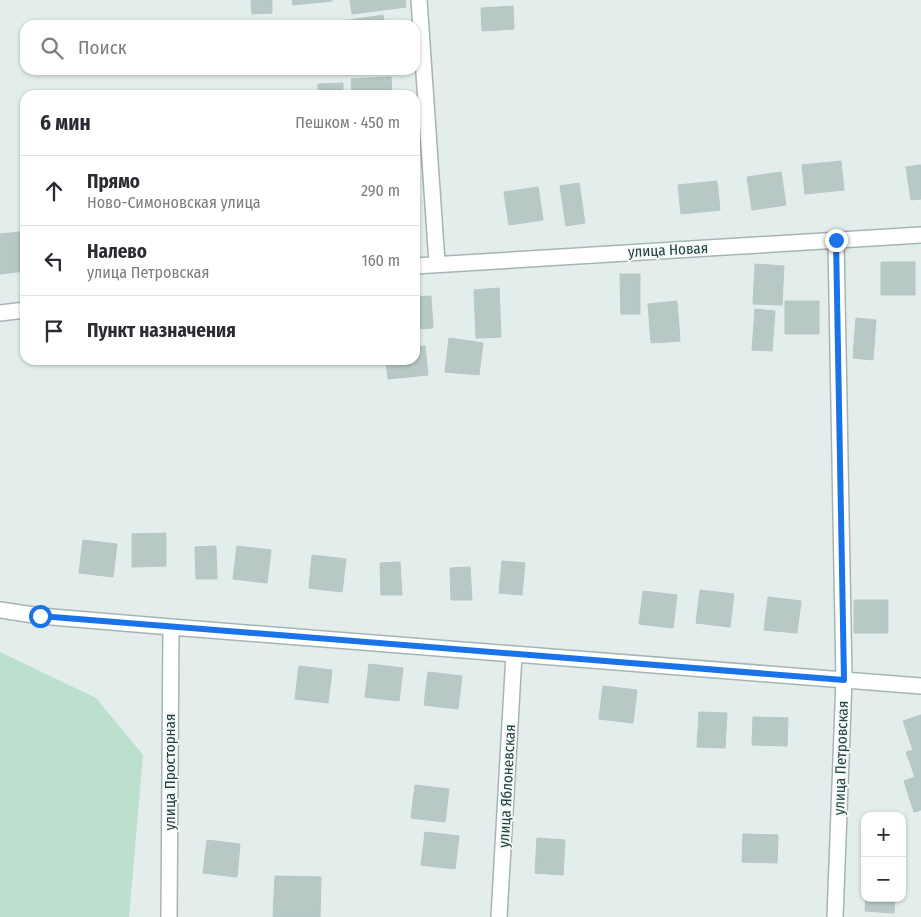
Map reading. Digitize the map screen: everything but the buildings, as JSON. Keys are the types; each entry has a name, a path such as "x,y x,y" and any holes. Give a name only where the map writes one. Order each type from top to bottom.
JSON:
{"street":[{"path":"419,0 436,263"},
{"name":"улица Новая","path":"420,265 921,235"},
{"name":"улица Петровская","path":"835,917 844,680 836,240"},
{"path":"0,313 20,311"},
{"path":"0,610 40,616 171,627 921,686"},
{"name":"улица Просторная","path":"169,917 171,627"},
{"name":"улица Яблоневская","path":"499,917 514,654"}],"green space":[{"path":"0,652 96,698 143,755 129,917 0,917"}],"route":[{"path":"40,616 844,680 836,240"}]}
